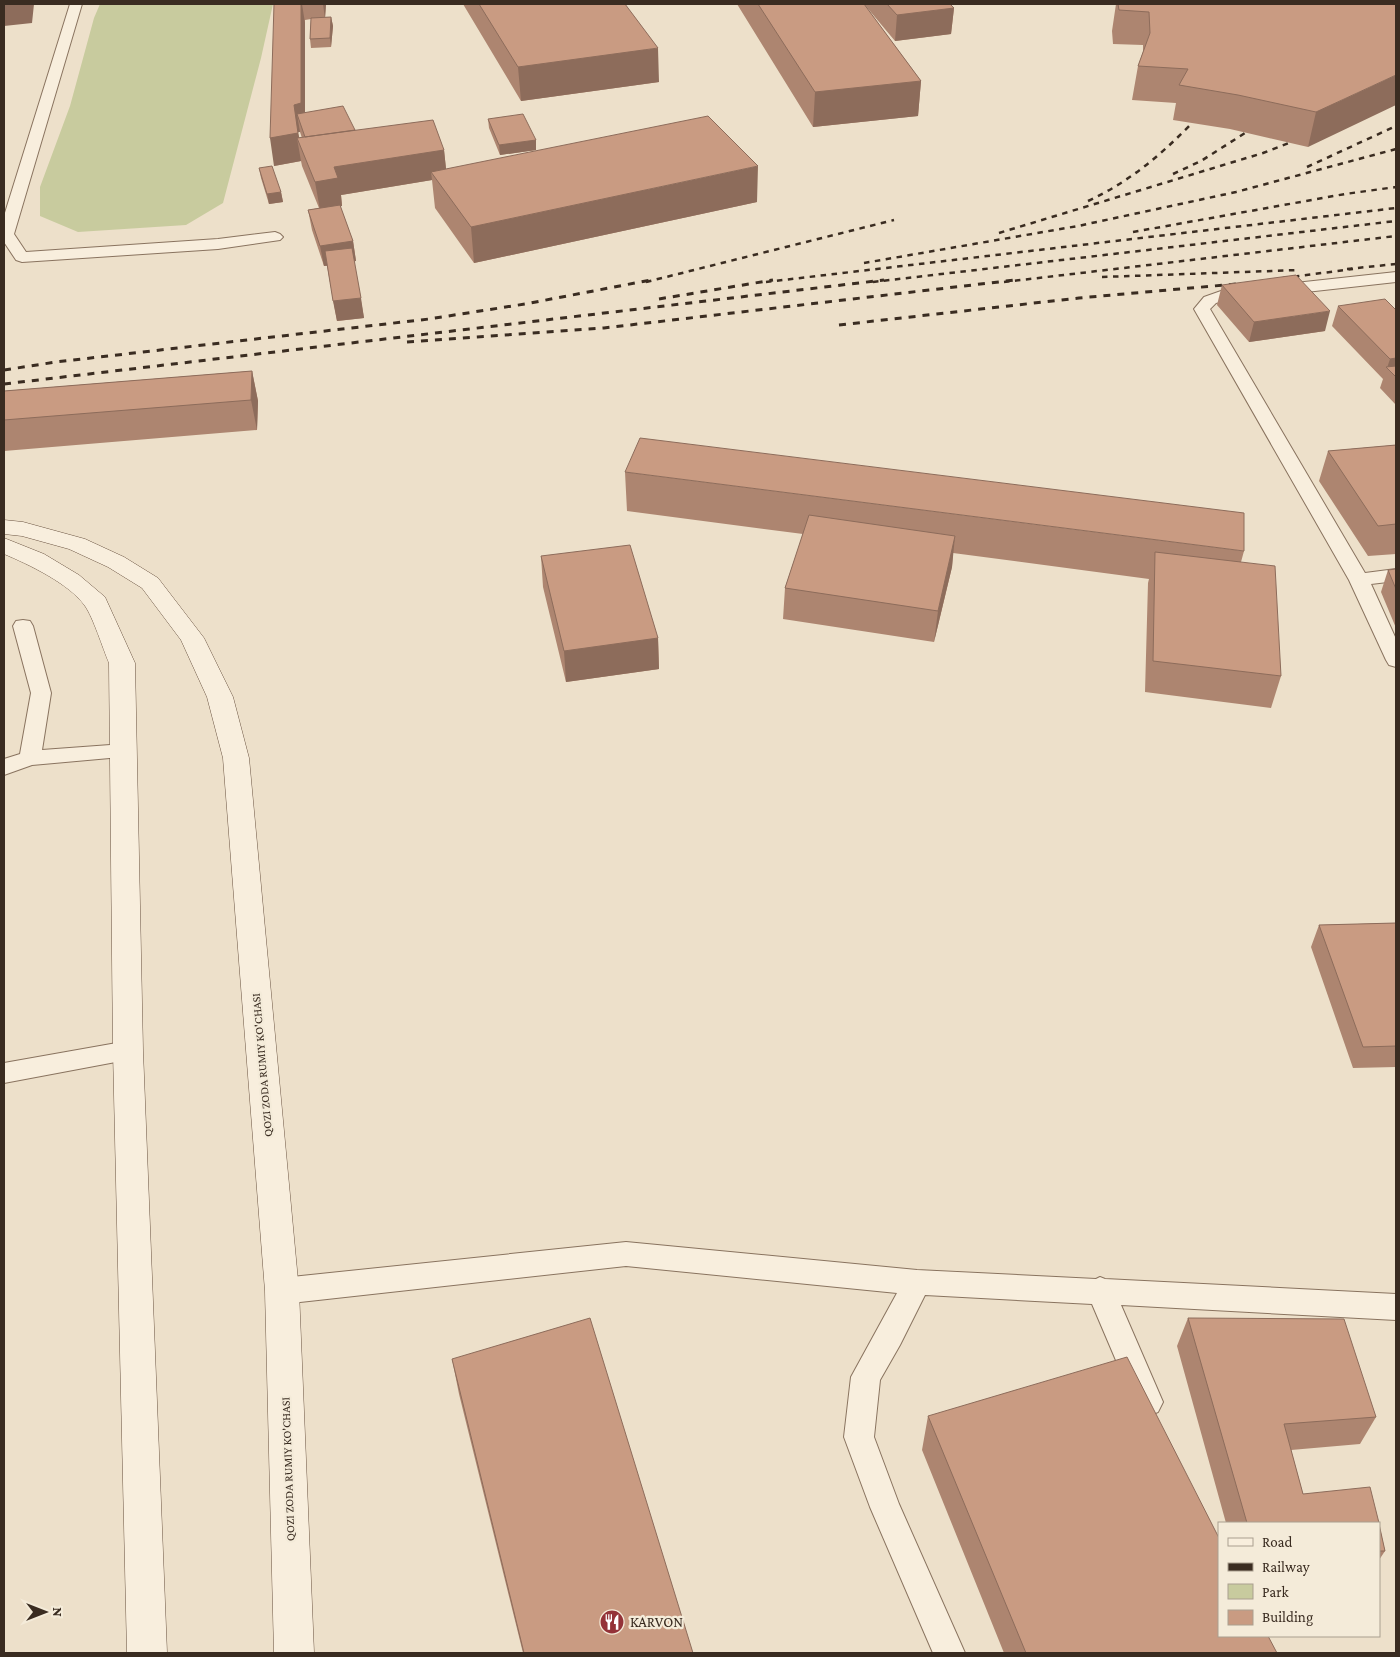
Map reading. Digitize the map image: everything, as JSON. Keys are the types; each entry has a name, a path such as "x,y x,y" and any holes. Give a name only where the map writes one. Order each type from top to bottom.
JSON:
{"street":[{"name":"QOZI ZODA RUMIY KO'CHASI","path":"4,528 24,529 77,544 116,562 150,583 192,638 220,697 236,758 282,1291 294,1653"},
{"path":"4,545 36,559 71,580 96,602 122,662 128,1051 147,1653"}],"lane":[{"path":"76,4 6,234 22,257 218,244 275,237"},
{"path":"1396,277 1222,296 1210,300 1202,309 1359,580 1396,660"},
{"path":"1359,580 1396,574"},
{"path":"23,626 42,693 30,758"},
{"path":"4,767 30,758 124,751"},
{"path":"4,1073 128,1051"},
{"path":"282,1291 626,1254 916,1282 1100,1290 1396,1307"},
{"path":"916,1282 890,1336 866,1377 859,1437 885,1507 949,1653"},
{"path":"1100,1290 1159,1428"}],"green space":[{"path":"100,4 273,4 261,58 223,203 186,225 78,232 40,216 40,187 70,106 94,18"}],"building":[{"path":"274,4 301,4 301,103 294,105 298,133 270,138"},
{"path":"479,4 625,4 658,48 518,67"},
{"path":"758,4 864,4 921,81 815,92"},
{"path":"887,4 950,4 954,8 897,15"},
{"path":"1118,4 1396,4 1396,75 1316,112 1238,95 1179,85 1188,69 1138,66 1150,33 1149,12 1119,10"},
{"path":"331,17 330,38 310,39 311,18"},
{"path":"343,106 355,130 305,137 297,114"},
{"path":"523,114 536,140 499,145 488,119"},
{"path":"708,116 758,166 471,227 431,172"},
{"path":"433,120 444,150 334,167 338,178 315,182 297,138"},
{"path":"272,166 281,192 267,194 259,168"},
{"path":"340,205 353,241 320,246 308,210"},
{"path":"352,248 361,298 333,301 325,251"},
{"path":"1296,275 1330,311 1254,322 1222,285"},
{"path":"1385,299 1396,310 1396,358 1390,359 1338,306"},
{"path":"1396,366 1396,377 1386,367"},
{"path":"252,371 251,400 4,420 4,391"},
{"path":"640,438 1244,513 1244,551 625,472"},
{"path":"1396,445 1396,524 1378,526 1328,451"},
{"path":"809,515 955,536 938,611 785,588"},
{"path":"630,545 658,638 564,651 541,556"},
{"path":"1155,552 1275,566 1281,676 1153,661"},
{"path":"1396,569 1396,589 1388,570"},
{"path":"1396,923 1396,1046 1363,1047 1319,925"},
{"path":"590,1318 693,1653 524,1653 452,1359"},
{"path":"1188,1318 1344,1319 1376,1417 1284,1424 1303,1494 1370,1487 1379,1522 1247,1522"},
{"path":"1127,1357 1218,1536 1218,1637 1269,1637 1277,1653 1026,1653 928,1416"},
{"path":"1380,1528 1385,1551 1380,1551"}],"railway":[{"path":"1088,201 1103,194 1144,167 1192,123"},
{"path":"1307,167 1396,126"},
{"path":"1173,174 1201,161 1245,133"},
{"path":"999,233 1263,153 1289,143"},
{"path":"864,263 1078,226 1236,192 1396,149"},
{"path":"1133,232 1345,194 1396,187"},
{"path":"766,282 1396,208"},
{"path":"646,282 894,220"},
{"path":"873,282 1396,221"},
{"path":"1004,282 1396,236"},
{"path":"1347,269 1396,264"},
{"path":"1283,278 1353,269"},
{"path":"1102,277 1299,270"},
{"path":"4,370 56,362 429,319 525,304 651,280"},
{"path":"659,299 773,280"},
{"path":"4,384 884,280"},
{"path":"407,342 604,328 1015,280"},
{"path":"839,325 1079,298 1236,284"}],"place":[{"name":"KARVON","path":"612,1622"}]}
